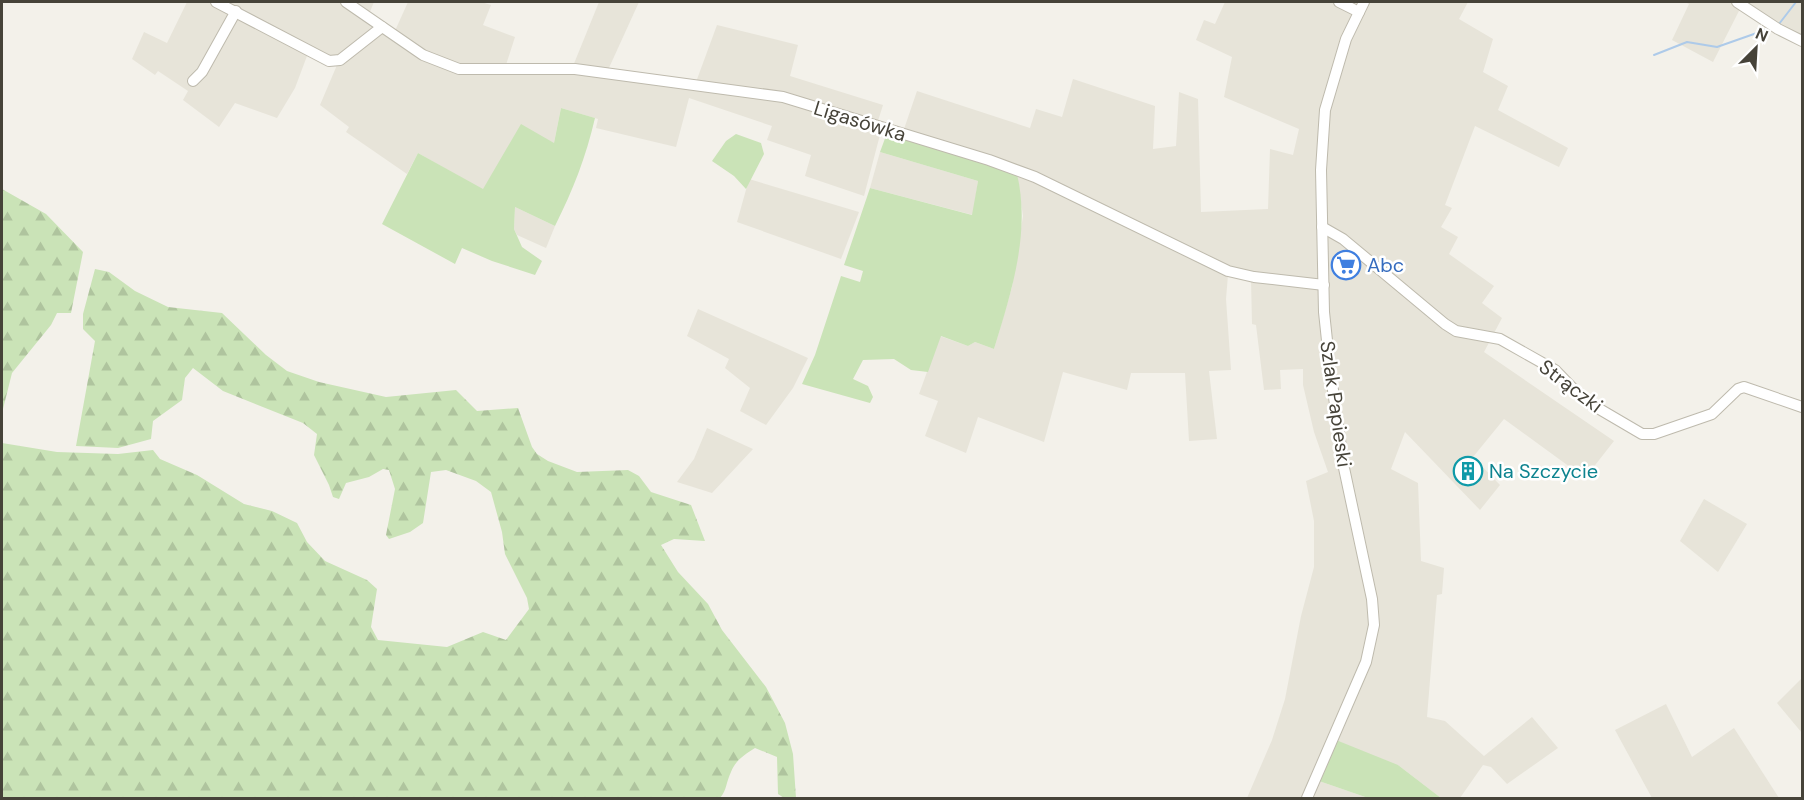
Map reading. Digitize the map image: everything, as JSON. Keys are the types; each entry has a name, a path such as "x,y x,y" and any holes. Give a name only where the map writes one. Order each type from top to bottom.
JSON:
{"street":[{"path":"216,2 329,62 345,57 382,27"},
{"name":"Ligasówka","path":"346,2 423,55 459,69 575,69 783,96 989,160 1035,177 1228,271 1254,277 1324,285"},
{"path":"1339,2 1362,7"},
{"path":"1737,2 1778,29 1803,41"},
{"name":"Szlak Papieski","path":"1307,798 1366,662 1374,625 1372,599 1344,468 1330,369 1322,227 1321,170 1325,110 1340,59 1362,7"},
{"path":"193,81 202,72 236,11"},
{"name":"Strączki","path":"1322,227 1343,239 1445,324 1456,331 1500,339 1555,370 1584,400 1642,434 1654,434 1712,414 1738,389 1744,387 1803,407"}],"shaded area":[{"path":"187,2 374,2 369,14 394,33 408,2 481,2 491,5 483,25 515,37 505,68 569,71 785,100 881,131 864,196 805,176 811,155 767,140 772,126 689,98 676,147 596,128 598,119 561,108 554,143 508,148 483,190 418,153 407,174 346,132 349,127 320,105 337,65 307,56 295,88 277,118 235,103 219,127 183,100 188,91 158,71 155,75 132,59 144,32 167,43"},
{"path":"599,2 639,2 608,70 573,66"},
{"path":"1225,2 1468,2 1459,19 1493,39 1483,72 1508,86 1498,110 1568,148 1559,167 1475,126 1445,205 1452,208 1441,227 1458,237 1449,254 1494,286 1482,303 1502,318 1484,352 1614,441 1585,478 1504,419 1473,457 1500,485 1480,510 1405,432 1391,469 1418,483 1421,561 1444,568 1442,594 1437,595 1427,717 1445,721 1484,756 1532,717 1558,748 1507,784 1491,767 1483,765 1460,798 1441,798 1398,765 1319,781 1368,798 1247,798 1272,740 1285,699 1301,616 1314,567 1314,521 1306,481 1328,472 1314,432 1303,385 1303,369 1280,370 1281,389 1264,390 1256,325 1252,324 1251,279 1228,275 1226,299 1231,370 1209,371 1217,439 1189,441 1185,373 1131,373 1127,390 1063,372 1044,442 978,417 966,453 925,436 938,401 919,394 940,336 968,346 975,342 994,349 1012,287 1023,216 1017,174 903,132 917,91 1030,128 1036,109 1062,117 1073,79 1155,106 1153,149 1176,146 1179,92 1198,99 1201,212 1268,209 1270,149 1293,155 1299,129 1224,97 1232,57 1196,40 1204,20 1215,24"},
{"path":"1685,2 1802,2 1802,44 1741,7 1713,62 1672,40 1689,4"},
{"path":"717,25 798,45 790,76 883,105 877,124 696,82"},
{"path":"880,152 978,181 973,215 870,188"},
{"path":"749,179 859,212 841,259 737,222"},
{"path":"515,207 555,226 546,248 517,235 514,229"},
{"path":"698,309 808,358 793,388 766,425 740,411 750,388 725,368 729,359 687,336"},
{"path":"707,428 753,449 712,493 677,482 694,459"},
{"path":"1704,499 1747,524 1718,572 1680,541"},
{"path":"1802,678 1802,733 1777,703"},
{"path":"1666,704 1692,757 1734,728 1779,798 1652,798 1615,730"}],"green space":[{"path":"561,108 595,118 578,173 555,226 515,207 514,229 522,247 542,261 535,275 462,248 455,264 382,224 418,153 483,189 521,124 554,143"},
{"path":"887,133 1017,174 1022,218 1017,263 994,349 975,342 968,346 941,336 928,372 911,370 894,359 863,360 853,379 868,386 873,397 870,403 802,384 815,355 841,276 860,282 863,271 844,265 870,188 972,215 978,181 880,152"},
{"path":"736,134 761,143 764,154 746,189 734,176 712,161 726,141"},
{"path":"2,189 46,214 83,252 71,313 57,313 51,325 12,373 2,413"},
{"path":"95,269 109,272 135,291 168,307 222,313 266,355 287,371 319,382 386,397 456,390 477,411 518,408 532,447 537,454 548,461 577,472 628,470 639,476 651,492 691,505 705,541 674,539 661,545 678,572 708,604 722,630 766,687 785,723 793,754 796,798 784,798 778,794 777,757 755,748 735,764 720,798 2,798 2,443 57,452 118,454 153,450 160,459 197,475 244,504 272,511 297,523 307,542 325,561 367,580 377,589 371,627 378,640 447,647 483,632 506,640 529,609 527,598 505,554 502,532 491,492 476,481 446,470 431,472 423,523 410,532 389,539 386,535 395,489 389,470 383,469 369,477 346,483 339,499 333,497 314,455 317,434 303,423 223,391 193,368 185,378 182,400 153,421 151,439 118,448 76,446 95,341 83,329 83,314"},
{"path":"1336,740 1398,765 1441,798 1368,798 1319,781"}],"waterway":[{"path":"1779,24 1796,2"},
{"path":"1654,55 1687,42 1717,47 1771,28"}],"place":[{"name":"Abc","path":"1346,265"},
{"name":"Na Szczycie","path":"1468,471"}]}
